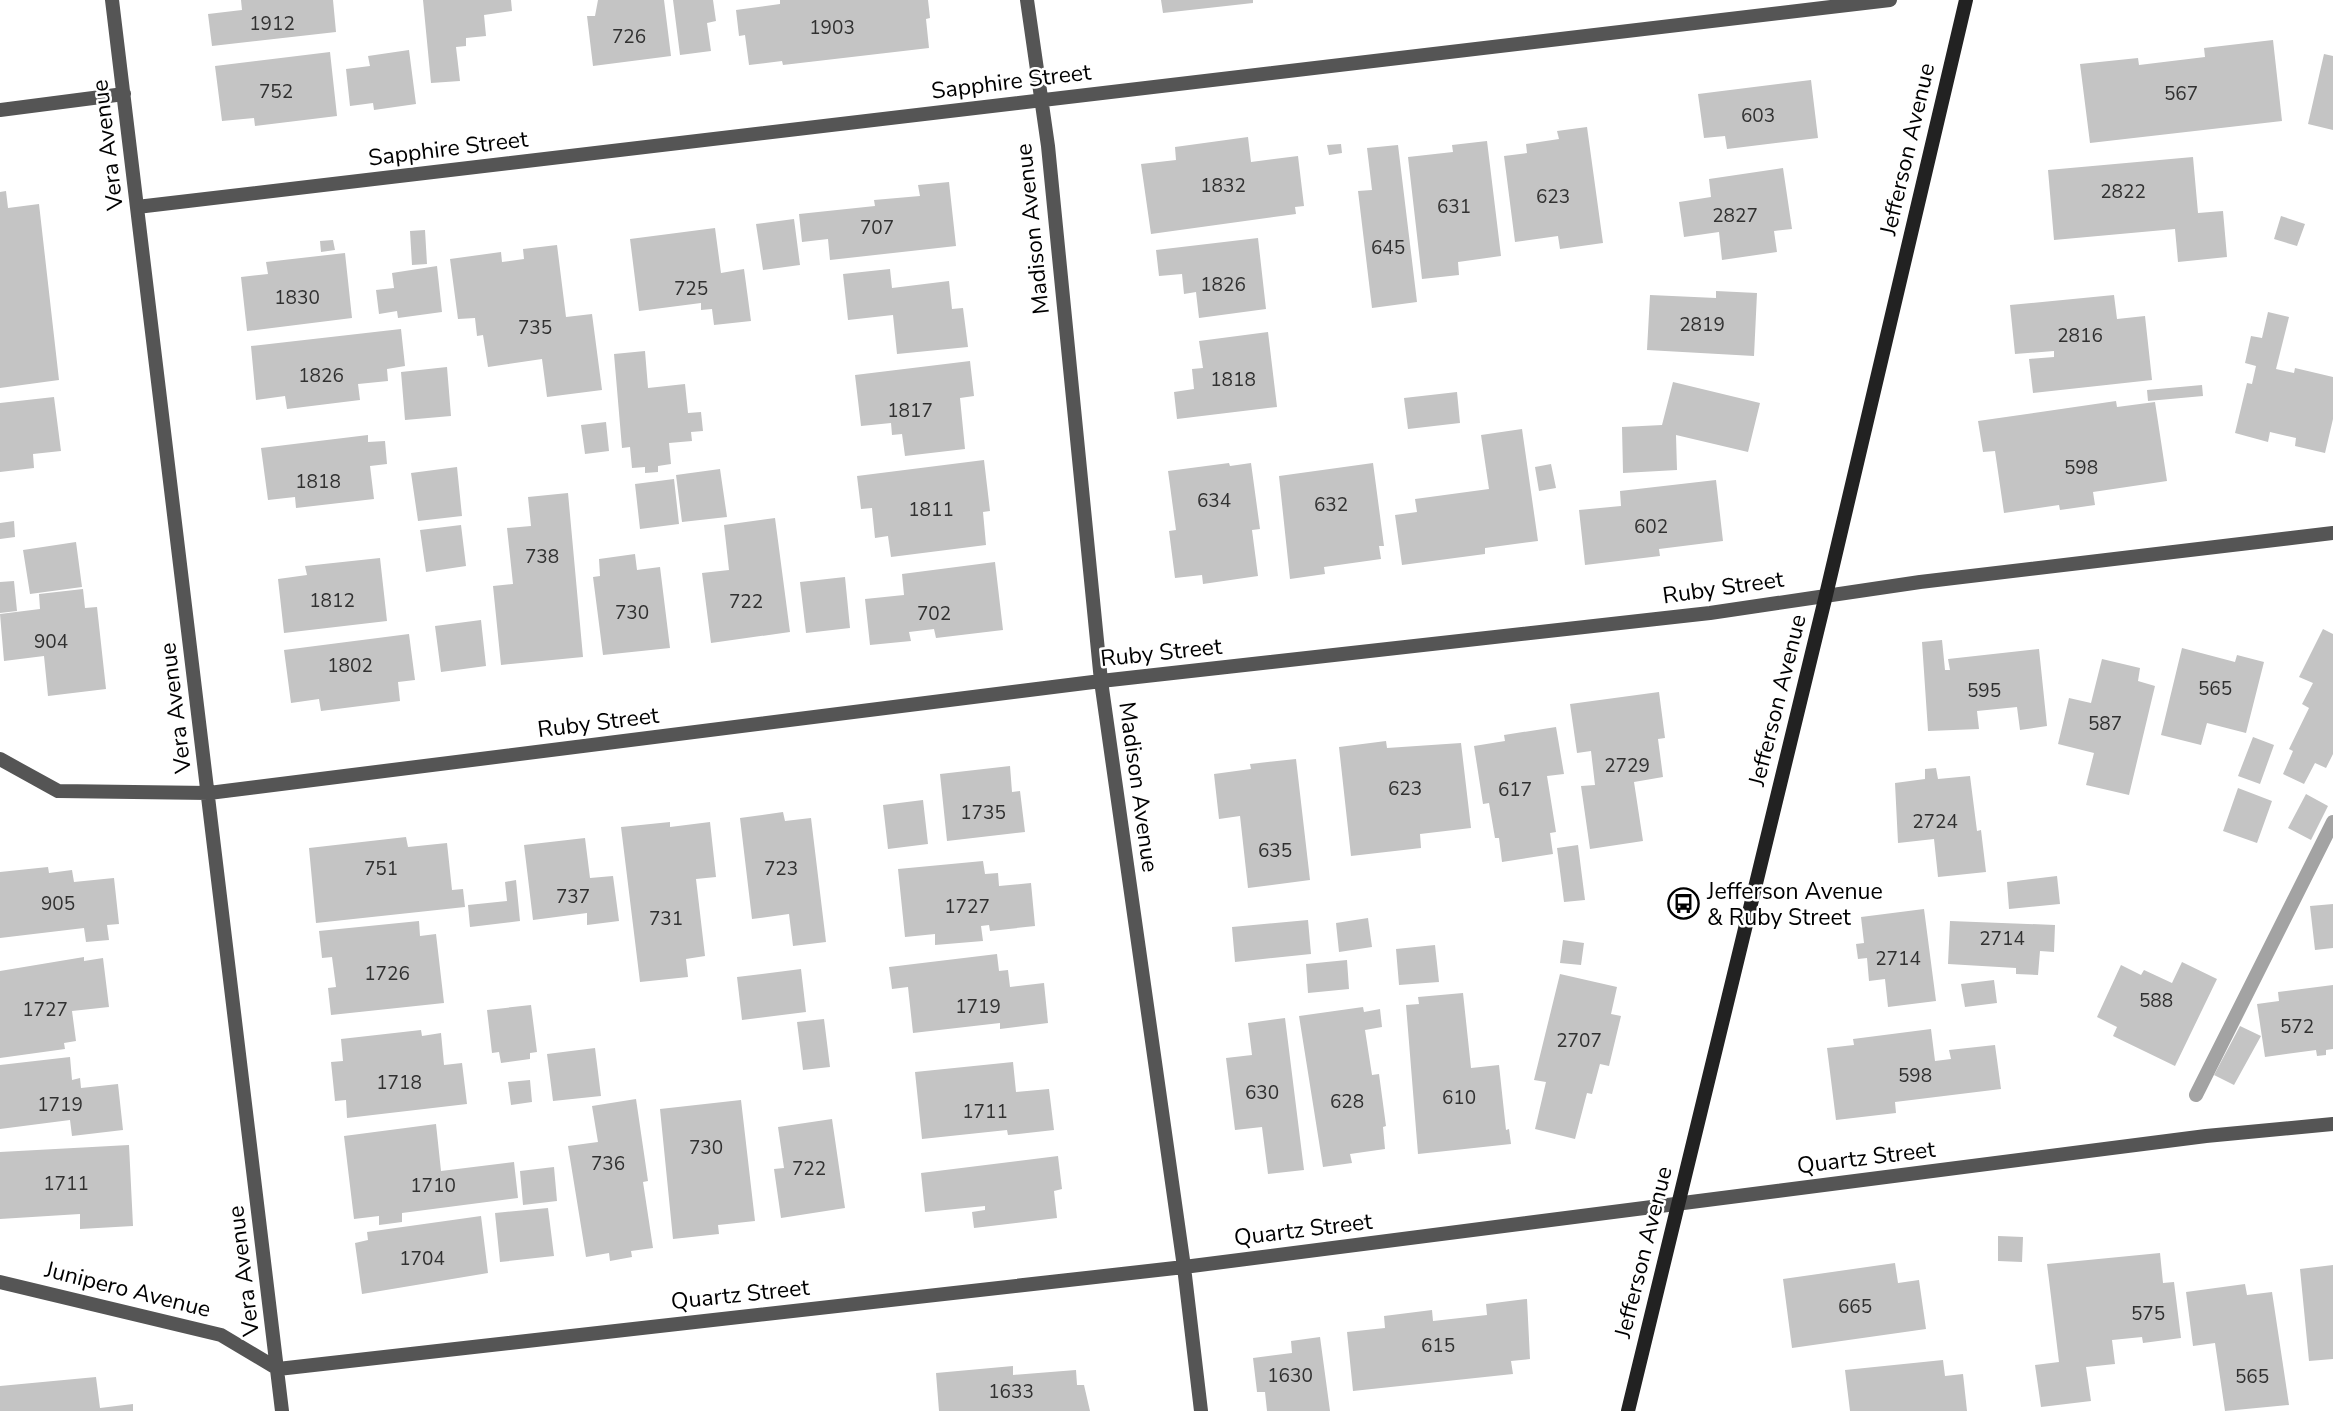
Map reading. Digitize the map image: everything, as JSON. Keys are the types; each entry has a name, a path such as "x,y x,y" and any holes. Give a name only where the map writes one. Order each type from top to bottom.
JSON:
{"main road":[{"name":"Jefferson Avenue","path":"1629,1411 1966,0"}],"street":[{"name":"Vera Avenue","path":"112,0 282,1411"},
{"name":"Madison Avenue","path":"1027,0 1041,101 1101,681 1184,1267 1201,1411"},
{"name":"Sapphire Street","path":"137,207 1890,0"},
{"path":"0,110 124,94"},
{"name":"Ruby Street","path":"0,760 58,790 209,793 1101,681 1710,613 1826,595 2333,533"},
{"name":"Quartz Street","path":"278,1368 1184,1267 2206,1136 2333,1124"},
{"name":"Junipero Avenue","path":"0,1282 221,1335 278,1368"}],"building":[{"path":"241,0 333,0 336,32 212,46 208,14 242,10"},
{"path":"423,0 511,0 512,11 484,15 486,36 466,38 466,46 456,47 460,81 431,83"},
{"path":"598,0 664,0 671,56 593,66 587,16 595,16"},
{"path":"673,0 713,0 716,21 707,23 711,51 680,55"},
{"path":"780,0 928,0 930,18 926,19 929,48 783,65 782,61 749,65 745,35 739,36 736,10 780,4"},
{"path":"1161,0 1253,0 1253,3 1163,13"},
{"path":"2273,40 2282,121 2090,143 2080,64 2138,58 2139,65 2205,57 2204,48"},
{"path":"409,50 416,104 374,110 373,103 350,106 346,69 370,66 368,56"},
{"path":"330,52 337,116 255,126 254,118 222,121 215,66"},
{"path":"2324,54 2333,56 2333,130 2308,124"},
{"path":"1811,80 1818,138 1727,149 1725,136 1704,138 1698,94"},
{"path":"1587,127 1603,243 1560,249 1558,236 1515,242 1504,156 1527,153 1526,144 1559,139 1557,131"},
{"path":"1248,137 1251,162 1298,156 1304,206 1295,207 1296,214 1151,234 1141,164 1176,160 1175,147"},
{"path":"1487,141 1501,256 1458,262 1459,275 1422,279 1408,157 1453,152 1452,145"},
{"path":"1341,144 1342,153 1329,155 1327,145"},
{"path":"1398,145 1417,302 1372,308 1358,191 1372,190 1367,148"},
{"path":"2193,157 2198,213 2223,211 2227,257 2178,262 2175,229 2054,240 2048,170"},
{"path":"1783,168 1792,229 1774,231 1777,252 1722,260 1719,232 1684,237 1679,202 1711,197 1709,179"},
{"path":"949,182 956,246 830,260 828,239 802,242 799,214 875,206 874,200 920,196 918,185"},
{"path":"6,191 8,208 39,204 59,380 0,388 0,192"},
{"path":"2281,216 2305,224 2297,246 2274,239"},
{"path":"794,219 800,265 763,270 756,224"},
{"path":"715,228 721,273 744,269 751,321 714,325 712,309 701,310 701,303 639,311 630,239"},
{"path":"425,230 427,264 412,265 410,231"},
{"path":"1258,238 1266,309 1199,318 1196,292 1184,294 1182,274 1159,276 1156,250"},
{"path":"333,240 335,250 321,252 320,241"},
{"path":"557,245 566,317 592,314 602,390 547,397 542,359 488,367 483,335 477,336 475,318 458,319 450,259 501,252 502,262 524,259 523,249"},
{"path":"345,253 352,318 247,331 241,277 268,274 266,262"},
{"path":"437,266 442,312 398,318 397,311 379,314 376,290 394,288 392,273"},
{"path":"890,269 892,288 949,281 952,309 963,308 968,347 897,354 893,315 848,320 843,274"},
{"path":"1716,291 1757,293 1754,356 1647,350 1650,295 1716,298"},
{"path":"2114,295 2117,319 2145,316 2152,380 2033,393 2029,359 2054,357 2054,351 2015,354 2010,305"},
{"path":"2268,312 2289,317 2276,369 2294,373 2295,368 2333,377 2333,419 2325,453 2295,446 2296,438 2270,432 2268,442 2235,433 2247,383 2252,384 2256,366 2245,363 2251,336 2262,338"},
{"path":"401,329 405,366 387,369 388,381 358,384 360,400 287,409 285,396 256,400 251,346"},
{"path":"1268,332 1277,407 1177,419 1174,392 1194,389 1192,369 1203,368 1199,341"},
{"path":"645,351 648,388 685,384 688,413 701,412 703,431 691,432 692,441 669,443 671,464 658,466 658,472 645,473 645,467 632,468 630,447 622,448 614,354"},
{"path":"970,361 974,396 960,398 965,449 905,456 902,434 892,435 891,423 861,426 855,375"},
{"path":"447,367 451,416 405,420 401,372"},
{"path":"1673,382 1760,403 1748,452 1676,435 1677,470 1623,473 1622,427 1662,425"},
{"path":"2202,385 2203,396 2148,401 2147,390"},
{"path":"1457,392 1460,423 1408,429 1404,398"},
{"path":"54,397 61,451 33,454 34,468 0,472 0,403"},
{"path":"2116,401 2117,407 2155,402 2167,481 2093,492 2095,505 2060,510 2059,505 2004,513 1995,451 1983,452 1978,421"},
{"path":"606,422 609,451 585,454 581,425"},
{"path":"1522,429 1538,541 1485,548 1485,554 1402,565 1395,515 1417,512 1415,499 1489,489 1481,435"},
{"path":"368,435 368,442 385,441 387,464 370,466 374,499 296,508 295,497 268,500 261,448"},
{"path":"984,460 990,511 983,512 986,545 891,557 888,536 875,538 872,508 861,509 857,476"},
{"path":"1229,463 1230,466 1251,463 1260,529 1252,530 1258,576 1203,584 1202,575 1175,578 1169,531 1176,530 1168,471"},
{"path":"1373,463 1384,546 1379,546 1381,559 1324,567 1325,574 1290,579 1279,476"},
{"path":"1551,464 1556,488 1539,491 1535,467"},
{"path":"457,467 462,516 418,521 411,473"},
{"path":"720,469 727,517 682,522 676,475"},
{"path":"674,479 679,524 640,529 635,484"},
{"path":"1716,480 1723,541 1659,549 1660,556 1585,565 1579,510 1621,506 1620,491"},
{"path":"568,493 583,657 501,665 493,586 513,584 507,528 531,526 528,497"},
{"path":"775,518 790,632 711,643 702,573 729,570 724,525"},
{"path":"14,521 15,537 0,539 0,523"},
{"path":"461,525 466,566 426,572 420,530"},
{"path":"76,542 82,587 30,594 23,550"},
{"path":"635,554 637,570 660,567 670,648 603,655 593,577 600,576 599,559"},
{"path":"380,558 387,621 284,633 278,579 307,575 305,566"},
{"path":"995,562 1003,630 936,638 934,629 909,632 911,641 870,645 865,599 904,595 902,574"},
{"path":"845,577 850,628 806,633 800,582"},
{"path":"14,581 17,611 0,613 0,582"},
{"path":"83,589 85,608 97,607 106,689 48,696 44,656 4,661 0,614 40,609 39,594"},
{"path":"481,620 486,666 441,672 435,626"},
{"path":"2323,629 2333,634 2333,754 2326,768 2315,763 2304,784 2283,774 2293,751 2289,749 2309,708 2302,704 2313,683 2299,677"},
{"path":"409,634 415,680 398,682 400,701 321,711 319,699 291,703 284,650"},
{"path":"1942,640 1945,670 1950,670 1948,659 2039,649 2047,726 2020,730 2017,707 1977,711 1979,729 1928,731 1922,642"},
{"path":"2182,648 2235,662 2237,655 2264,662 2246,733 2207,723 2201,745 2161,735"},
{"path":"2102,659 2140,668 2138,681 2155,686 2129,795 2086,785 2094,753 2058,744 2069,698 2091,703"},
{"path":"1659,692 1665,738 1658,739 1663,777 1634,782 1643,841 1590,849 1581,786 1595,785 1591,751 1577,753 1570,704"},
{"path":"1556,727 1564,774 1547,776 1556,832 1550,833 1553,854 1502,862 1499,838 1495,838 1489,803 1483,804 1474,746 1505,741 1504,735"},
{"path":"2253,737 2274,745 2260,784 2238,776"},
{"path":"1386,741 1387,748 1461,743 1471,828 1420,834 1421,848 1351,856 1339,747"},
{"path":"1296,759 1310,880 1248,888 1240,816 1219,819 1214,774 1251,769 1250,764"},
{"path":"1010,766 1012,792 1020,791 1025,832 947,841 940,774"},
{"path":"1936,768 1938,779 1970,776 1977,831 1981,830 1986,872 1938,877 1934,839 1898,843 1895,783 1925,779 1925,769"},
{"path":"2238,788 2272,801 2257,843 2223,831"},
{"path":"2306,794 2328,806 2311,840 2288,828"},
{"path":"923,800 928,844 888,849 883,805"},
{"path":"783,812 785,821 811,818 826,942 793,946 789,914 752,919 740,818"},
{"path":"670,822 670,827 710,822 716,877 696,879 705,956 686,959 688,977 640,982 621,827"},
{"path":"406,837 408,847 447,843 452,890 463,889 465,907 316,923 309,848"},
{"path":"585,838 590,878 613,876 619,921 587,925 587,913 533,920 524,845"},
{"path":"1578,845 1585,900 1564,902 1557,848"},
{"path":"983,861 985,874 998,873 999,886 1031,883 1035,926 990,931 989,925 981,926 983,941 935,945 935,934 905,937 898,869"},
{"path":"48,867 49,873 72,870 74,882 114,878 119,924 107,925 109,940 86,942 84,928 0,938 0,872"},
{"path":"2057,876 2060,904 2009,909 2007,882"},
{"path":"516,880 520,921 470,927 468,905 507,901 505,882"},
{"path":"2333,904 2333,948 2315,950 2310,906"},
{"path":"1924,909 1936,1001 1888,1007 1885,979 1869,981 1867,958 1858,959 1856,944 1864,943 1861,917"},
{"path":"1368,918 1372,947 1339,952 1336,923"},
{"path":"1308,920 1311,954 1235,962 1232,927"},
{"path":"419,921 420,936 436,934 444,1003 331,1015 328,988 336,987 332,957 322,958 319,931"},
{"path":"1950,921 2055,925 2054,952 2040,951 2038,975 2016,974 2016,968 1948,964"},
{"path":"1563,940 1584,943 1581,965 1560,963"},
{"path":"1435,945 1439,982 1399,985 1396,949"},
{"path":"997,954 999,971 1008,970 1010,987 1044,983 1048,1023 1000,1029 1000,1023 913,1033 908,987 892,989 889,967"},
{"path":"84,957 84,961 103,958 109,1007 72,1011 76,1041 64,1043 65,1049 0,1058 0,971"},
{"path":"1347,960 1349,989 1308,993 1306,964"},
{"path":"2182,962 2217,979 2175,1066 2113,1036 2117,1027 2097,1017 2121,965 2141,975 2144,970 2172,983"},
{"path":"801,969 806,1012 742,1020 737,977"},
{"path":"1560,974 1617,987 1611,1014 1621,1016 1609,1066 1600,1064 1592,1094 1587,1093 1575,1139 1535,1129 1546,1082 1534,1080"},
{"path":"1994,980 1997,1003 1965,1007 1961,984"},
{"path":"2333,985 2333,1049 2326,1050 2326,1055 2317,1056 2316,1050 2265,1057 2257,1004 2279,1001 2278,992"},
{"path":"1463,993 1471,1068 1499,1065 1506,1130 1509,1129 1511,1144 1418,1154 1406,1005 1419,1004 1418,997"},
{"path":"531,1005 537,1052 530,1053 530,1059 501,1063 499,1052 492,1053 487,1010"},
{"path":"1363,1007 1364,1012 1380,1009 1382,1027 1365,1030 1372,1075 1379,1074 1386,1126 1383,1127 1385,1149 1350,1154 1352,1163 1323,1167 1299,1016"},
{"path":"1285,1018 1304,1170 1268,1174 1262,1127 1235,1130 1226,1058 1252,1055 1248,1023"},
{"path":"824,1019 830,1067 803,1070 797,1022"},
{"path":"2240,1026 2261,1036 2234,1085 2214,1075"},
{"path":"1931,1029 1935,1061 1951,1059 1949,1050 1995,1045 2001,1089 1895,1102 1896,1113 1836,1120 1827,1048 1854,1045 1853,1039"},
{"path":"421,1030 422,1036 441,1033 444,1065 462,1063 467,1104 347,1118 346,1100 335,1101 331,1062 343,1061 341,1039"},
{"path":"595,1048 601,1096 553,1101 547,1054"},
{"path":"70,1057 72,1080 80,1078 81,1088 118,1084 123,1130 72,1136 70,1120 0,1129 0,1065"},
{"path":"1013,1062 1016,1092 1049,1089 1054,1130 1008,1135 1007,1130 922,1139 915,1072"},
{"path":"530,1080 532,1102 511,1105 508,1082"},
{"path":"636,1099 648,1181 643,1182 653,1248 631,1251 632,1257 610,1261 609,1253 586,1257 568,1146 598,1142 592,1106"},
{"path":"741,1100 755,1221 718,1225 719,1234 673,1239 660,1109"},
{"path":"832,1119 845,1208 781,1218 774,1169 784,1168 778,1127"},
{"path":"436,1124 441,1171 514,1162 518,1198 402,1213 402,1222 379,1225 379,1216 354,1219 344,1136"},
{"path":"129,1145 133,1226 80,1229 80,1214 0,1219 0,1152"},
{"path":"1058,1156 1062,1189 1054,1191 1057,1218 974,1228 972,1212 985,1210 985,1206 925,1212 921,1173"},
{"path":"554,1167 557,1201 523,1205 520,1171"},
{"path":"548,1208 554,1256 500,1262 495,1213"},
{"path":"481,1216 488,1273 362,1294 355,1243 368,1240 367,1232"},
{"path":"1998,1236 2023,1237 2022,1262 1998,1261"},
{"path":"2160,1253 2163,1283 2174,1282 2181,1338 2143,1343 2142,1337 2112,1340 2115,1364 2086,1367 2091,1401 2041,1407 2035,1365 2059,1362 2047,1264"},
{"path":"1895,1263 1898,1283 1919,1280 1926,1329 1792,1348 1783,1279"},
{"path":"2333,1265 2333,1359 2309,1361 2300,1269"},
{"path":"2245,1284 2247,1295 2272,1292 2289,1405 2225,1411 2215,1343 2193,1346 2186,1292"},
{"path":"1527,1299 1530,1359 1511,1361 1513,1374 1353,1391 1347,1332 1385,1328 1384,1316 1432,1310 1433,1321 1487,1315 1486,1304"},
{"path":"1320,1337 1330,1411 1267,1411 1265,1392 1257,1392 1253,1358 1292,1353 1291,1341"},
{"path":"1943,1360 1945,1376 1963,1374 1967,1411 1850,1411 1845,1370"},
{"path":"1013,1366 1013,1375 1076,1370 1077,1385 1084,1385 1090,1411 939,1411 936,1373"},
{"path":"96,1377 100,1408 133,1404 133,1411 0,1411 0,1386"}],"waterway":[{"path":"2196,1095 2333,822"}],"place":[{"name":"Jefferson Avenue & Ruby Street","path":"1684,904"}]}
